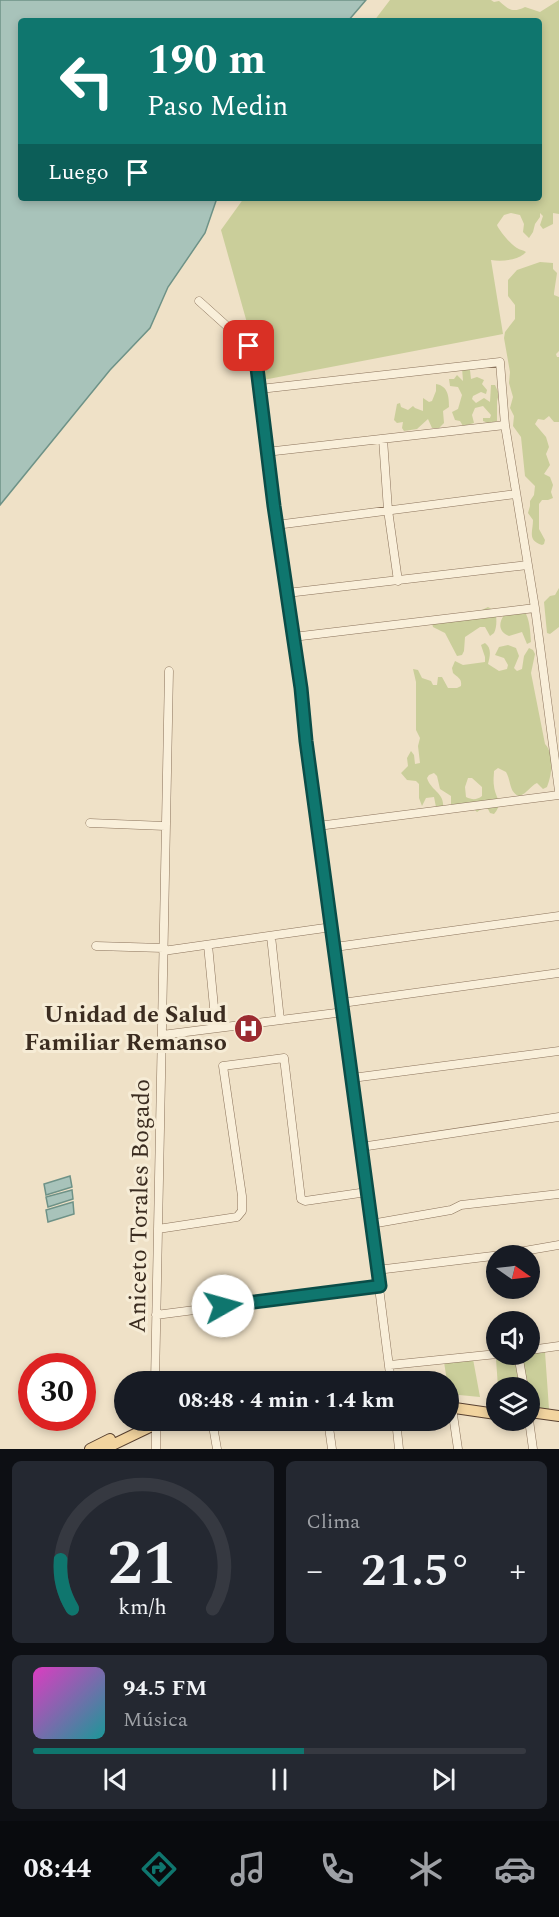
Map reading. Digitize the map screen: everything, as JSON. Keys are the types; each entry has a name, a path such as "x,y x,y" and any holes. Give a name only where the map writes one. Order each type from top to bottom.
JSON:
{"main road":[{"path":"459,1405 486,1406"},
{"path":"459,1406 486,1412"},
{"path":"540,1413 559,1416"},
{"path":"540,1420 559,1422"},
{"path":"90,1449 133,1431"},
{"path":"104,1449 138,1431"}],"street":[{"path":"199,302 249,346 256,360 266,452 301,688 306,741 390,1371"},
{"path":"260,389 500,362 505,425 535,608 559,793 318,826"},
{"path":"266,452 505,425"},
{"path":"382,439 388,510 398,581"},
{"path":"276,525 516,494"},
{"path":"286,593 528,565"},
{"path":"293,637 535,608"},
{"name":"Aniceto Torales Bogado","path":"155,1371 169,671"},
{"path":"90,823 165,826"},
{"path":"335,947 559,916"},
{"path":"96,946 163,949 208,945 332,927"},
{"path":"271,936 280,1020"},
{"path":"208,945 216,1028"},
{"path":"342,1003 559,973"},
{"path":"162,1035 344,1012"},
{"path":"352,1078 559,1051"},
{"path":"158,1229 237,1217 242,1211 242,1196 224,1066 284,1058 299,1189 303,1201 367,1192"},
{"path":"361,1147 559,1117"},
{"path":"371,1224 452,1210 461,1205 559,1194"},
{"path":"377,1270 501,1255 559,1245"},
{"path":"156,1315 380,1286"},
{"path":"540,1349 559,1346"},
{"path":"390,1365 486,1355"},
{"path":"156,1449 157,1431"},
{"path":"214,1431 217,1449"},
{"path":"330,1431 332,1449"},
{"path":"397,1431 399,1449"},
{"path":"455,1431 458,1449"},
{"path":"531,1431 533,1449"}],"green space":[{"path":"390,0 491,0 499,1 511,10 525,7 540,12 559,0 559,214 553,213 553,224 543,229 540,225 543,216 540,213 529,238 523,232 524,224 520,215 511,213 504,215 497,225 512,244 526,252 510,260 491,260 503,334 263,380 221,230 242,201 542,201 542,18 376,18"},
{"path":"540,262 553,263 553,269 557,273 554,295 559,297 559,351 556,354 559,357 559,422 554,422 549,416 544,420 538,419 535,424 546,437 549,447 546,454 550,465 544,474 550,477 553,485 551,492 553,498 542,500 539,504 539,529 545,540 542,545 534,541 532,535 533,520 528,513 535,486 525,476 521,437 513,426 514,416 510,408 513,397 509,383 510,372 504,338 505,332 515,319 515,305 508,296 508,280 517,270"},
{"path":"462,368 470,370 471,379 477,377 484,380 482,384 487,390 486,394 481,392 473,396 472,399 476,403 484,398 490,402 491,385 495,385 499,394 497,421 488,423 483,421 483,418 490,418 491,415 483,406 475,408 472,415 474,423 463,426 460,421 455,420 452,412 458,409 462,395 458,387 450,386 449,379 454,379 457,375 463,381"},
{"path":"436,384 443,387 448,395 449,407 443,411 444,423 439,428 432,428 428,419 417,429 404,431 403,422 397,423 394,420 397,404 400,403 401,407 408,410 413,406 423,411 423,398 429,402 432,401"},
{"path":"559,588 559,627 550,634 547,633 544,602 550,596 555,595"},
{"path":"488,607 496,614 494,633 490,636 485,627 480,627 465,637 462,655 457,656 445,633 433,627 432,623 437,616 476,613"},
{"path":"524,610 529,621 531,642 527,644 522,632 509,636 500,627 504,615"},
{"path":"485,643 489,647 488,664 499,671 507,669 508,665 504,658 495,655 499,647 508,645 516,648 519,656 514,668 517,671 522,669 524,656 529,648 535,654 531,673 545,744 551,759 547,787 543,789 537,783 519,796 512,789 506,772 498,768 494,771 495,790 499,803 497,810 494,814 484,807 477,812 474,809 453,809 451,796 440,789 434,773 427,778 440,795 443,808 436,807 434,797 426,798 422,806 419,798 419,784 416,781 407,780 401,773 408,766 407,758 411,751 415,764 420,763 418,746 420,738 416,730 416,682 413,669 418,670 422,678 431,681 433,685 437,685 438,677 442,677 448,688 457,688 461,686 461,681 453,673 452,668 455,661 463,665 485,662 481,645","holes":["468,778 472,778 482,787 482,796 476,799 466,797 465,787"]},
{"path":"545,1352 549,1409 540,1408 540,1377 497,1377 496,1365 540,1365 540,1353"},
{"path":"473,1359 480,1397 459,1395 459,1371 445,1371 444,1362"}],"water":[{"path":"0,0 366,0 351,18 18,18 18,201 216,201 205,233 168,287 150,328 110,370 0,505"},
{"path":"70,1176 72,1187 46,1195 44,1184"},
{"path":"72,1190 73,1199 48,1207 46,1197"},
{"path":"73,1202 74,1214 48,1222 46,1210"}],"place":[{"name":"Unidad de Salud Familiar Remanso","path":"248,1028"}],"route":[{"path":"223,1306 380,1286 306,741 301,688 266,452 256,360 249,346"}]}
